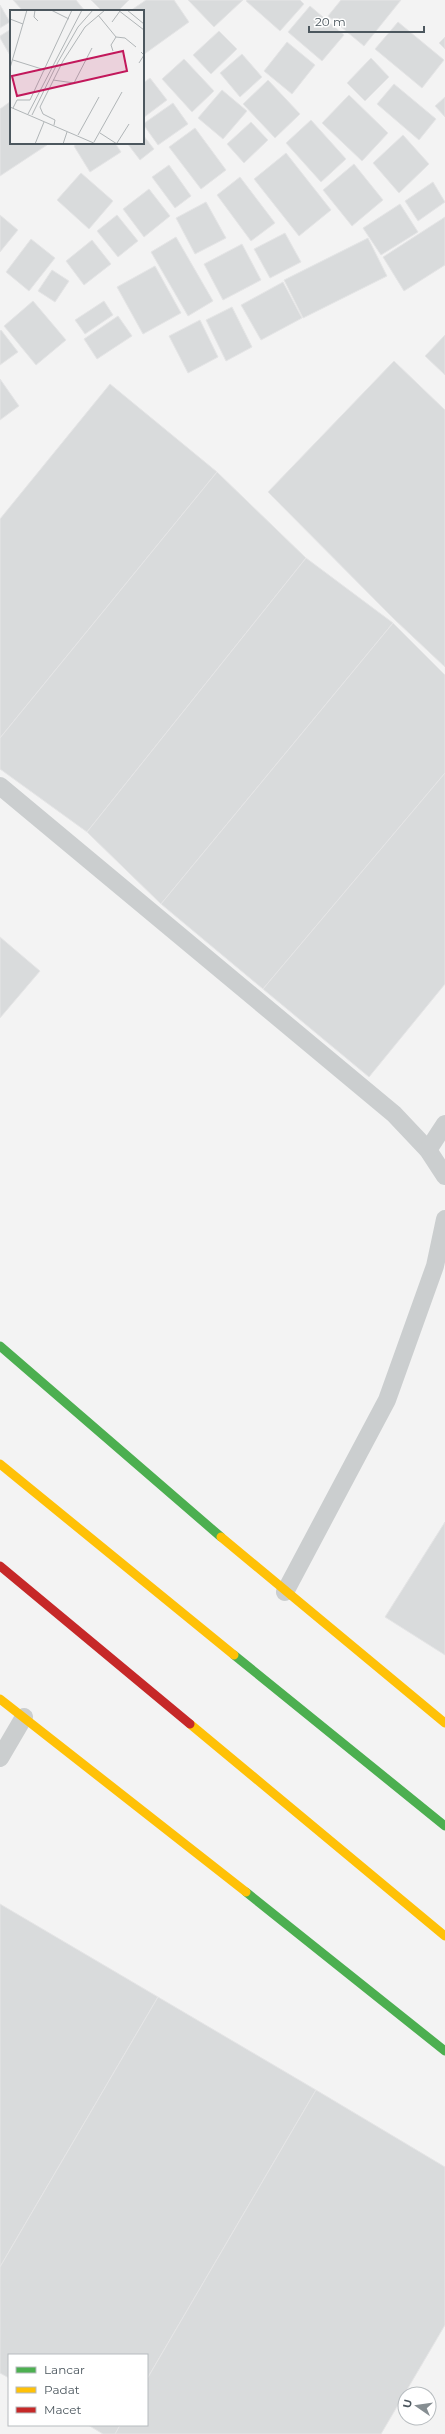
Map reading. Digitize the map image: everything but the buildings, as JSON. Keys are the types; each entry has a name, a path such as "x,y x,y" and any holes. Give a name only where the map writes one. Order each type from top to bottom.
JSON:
{"main road":[{"path":"0,1346 285,1592 445,1723"},
{"path":"0,1464 445,1826"},
{"path":"0,1566 445,1936"},
{"path":"0,1699 104,1782 159,1822 445,2051"}],"lane":[{"path":"0,786 394,1114 428,1150 445,1176"},
{"path":"428,1150 445,1124"},
{"path":"285,1592 388,1400 435,1266 445,1219"},
{"path":"0,1758 24,1717"}],"traffic: fast":[{"path":"0,1346 221,1537"},
{"path":"234,1655 445,1826"},
{"path":"246,1892 445,2051"}],"traffic: slow":[{"path":"0,1464 234,1655"},
{"path":"221,1537 445,1723"},
{"path":"0,1699 246,1892"},
{"path":"190,1724 445,1936"}],"traffic: jam":[{"path":"0,1566 190,1724"}]}
